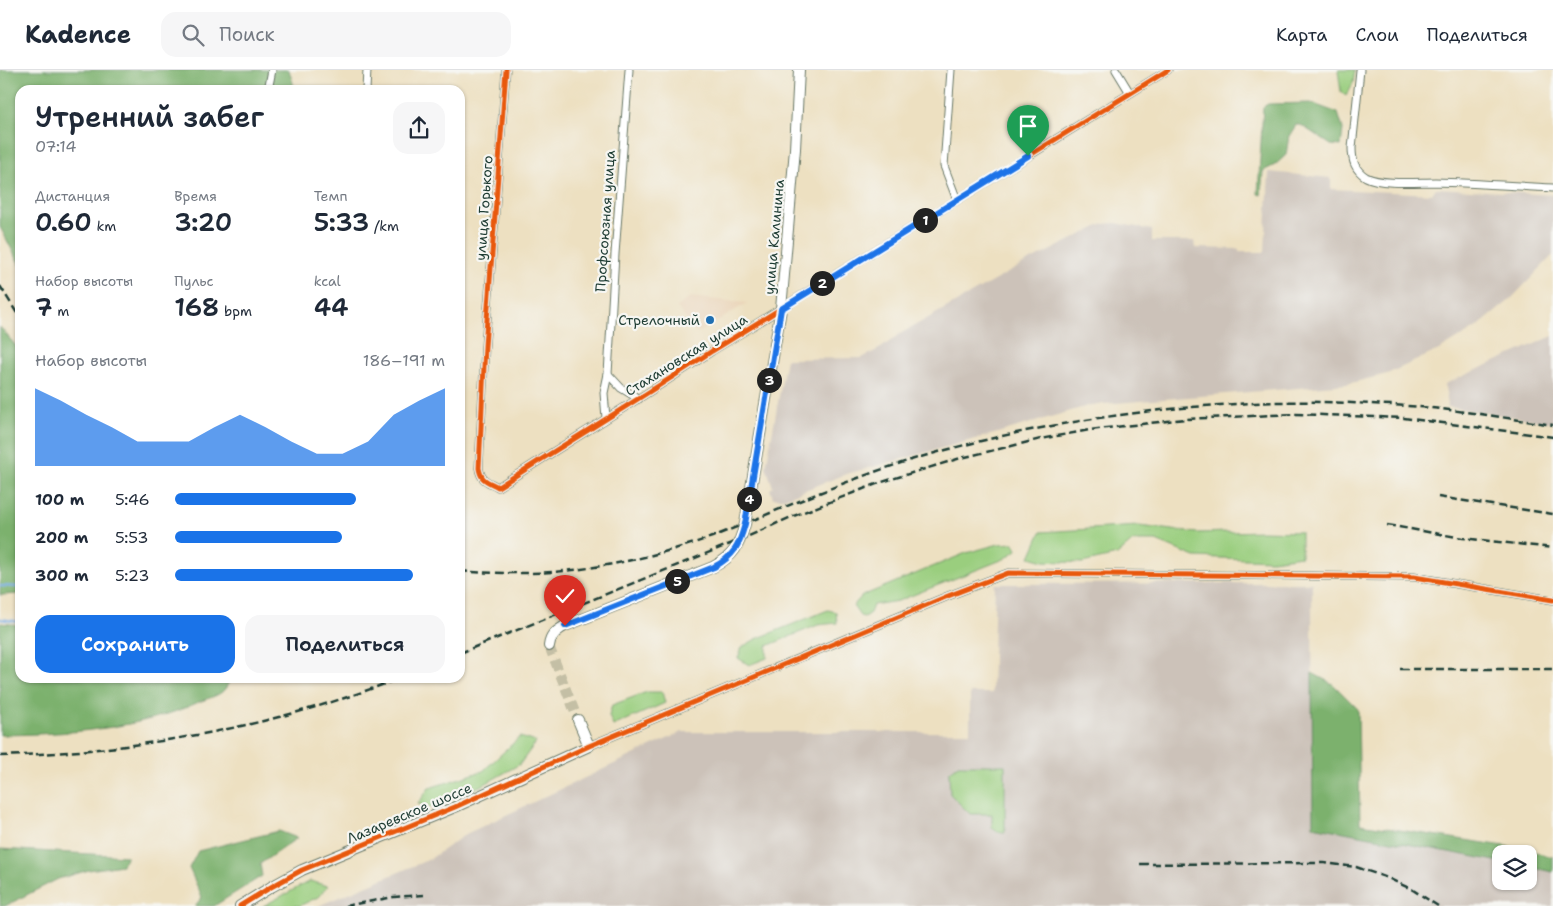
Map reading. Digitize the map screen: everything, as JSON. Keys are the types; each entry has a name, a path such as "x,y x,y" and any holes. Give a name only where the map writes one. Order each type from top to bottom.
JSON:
{"street":[{"path":"269,85 272,70"},
{"path":"366,85 368,70"},
{"name":"улица Горького","path":"498,487 480,476 479,468 486,336 506,70"},
{"name":"Профсоюзная улица","path":"606,418 604,392 608,374 629,70"},
{"name":"улица Калинина","path":"549,646 550,640 558,630 565,626 714,567 734,553 745,524 781,309 795,149 799,70"},
{"path":"951,70 944,166 957,200"},
{"path":"1116,70 1130,93"},
{"name":"Стахановская улица","path":"498,487 712,351 1168,70"},
{"path":"1360,70 1352,159 1357,169 1367,178 1382,181 1553,188"},
{"path":"608,374 621,388 639,399"},
{"path":"578,720 589,746 948,596 1008,573 1414,577 1553,600"},
{"name":"Лазаревское шоссе","path":"240,906 302,870 455,807 589,746"}],"shaded area":[{"path":"1269,172 1331,178 1331,189 1432,194 1436,188 1553,195 1553,255 1510,300 1477,327 1441,349 1387,374 1347,384 1091,405 994,434 846,474 785,498 773,498 770,489 773,487 766,467 786,359 862,358 881,348 900,334 1027,262 1103,224 1116,223 1152,230 1152,241 1194,241 1195,248 1239,249 1239,252 1265,252"},
{"path":"691,297 747,303 700,332 695,332 677,307"},
{"path":"1553,336 1553,423 1448,407 1445,384"},
{"path":"1312,583 1313,826 1492,860 1492,890 1537,890 1537,869 1553,872 1553,906 318,906 430,859 466,834 682,732 970,732 970,693 992,693 995,584"}],"green space":[{"path":"0,70 289,70 293,85 15,85 15,256 0,227"},
{"path":"1338,70 1355,70 1353,83 1346,96 1341,92"},
{"path":"1311,103 1338,113 1343,129 1341,146 1331,145 1301,125 1296,125 1289,136 1286,155 1275,165 1263,171 1261,195 1258,194 1263,107 1268,104"},
{"path":"0,327 15,345 15,594 0,595"},
{"path":"1139,526 1197,533 1301,532 1301,556 1272,560 1195,557 1156,541 1133,541 1117,555 1082,563 1044,561 1030,557 1041,532"},
{"path":"1014,543 1017,550 1004,559 898,601 873,605 870,613 864,617 860,616 853,606 862,596 966,553 999,544"},
{"path":"828,610 836,612 837,623 818,625 767,646 767,658 749,665 738,658 742,647 756,639"},
{"path":"0,623 15,624 15,683 229,683 221,693 151,719 76,732 0,735"},
{"path":"1312,673 1333,684 1358,709 1360,824 1498,845 1492,845 1492,860 1313,826"},
{"path":"647,692 662,692 665,703 613,726 609,716 612,705"},
{"path":"520,737 536,742 520,764 483,785 429,807 418,804 429,788 483,771"},
{"path":"958,765 1005,765 1005,832 998,832 992,828 992,814 970,814 950,794 949,772"},
{"path":"279,831 297,838 260,864 262,876 214,906 195,906 202,897 189,868 198,851"},
{"path":"0,849 127,856 122,865 89,870 58,879 5,906 0,906"},
{"path":"1537,853 1553,857 1553,872 1537,869"},
{"path":"310,881 328,886 318,897 299,906 263,906"}],"waterway":[{"path":"0,586 15,587"},
{"path":"0,619 15,621"}],"tunnel":[{"path":"549,646 578,720"}],"railway":[{"path":"0,286 15,310"},
{"path":"465,571 552,572 575,570 645,557 712,537 837,486 914,459 956,447 1040,428 1126,414 1212,405 1331,402 1444,409 1553,425"},
{"path":"465,651 740,540 791,517 879,483 961,458 1041,439 1089,430 1185,419 1296,414 1404,418 1553,437"},
{"path":"1438,497 1553,514"},
{"path":"1387,525 1463,538 1553,548"},
{"path":"1400,669 1553,669"},
{"path":"0,756 102,749 203,734 303,711 387,683"},
{"path":"1140,864 1324,863 1356,867 1388,878 1413,890 1438,906"},
{"path":"345,906 394,897 424,895"}],"cycle path":[{"path":"506,70 485,346 479,468 483,478 498,487 712,351 1168,70"},
{"path":"240,906 302,870 455,807 589,746 948,596 1008,573 1414,577 1553,600"}],"place":[{"name":"Стрелочный","path":"710,320"}],"route":[{"path":"565,626 714,567 734,553 745,524 781,309 1028,156"}]}
